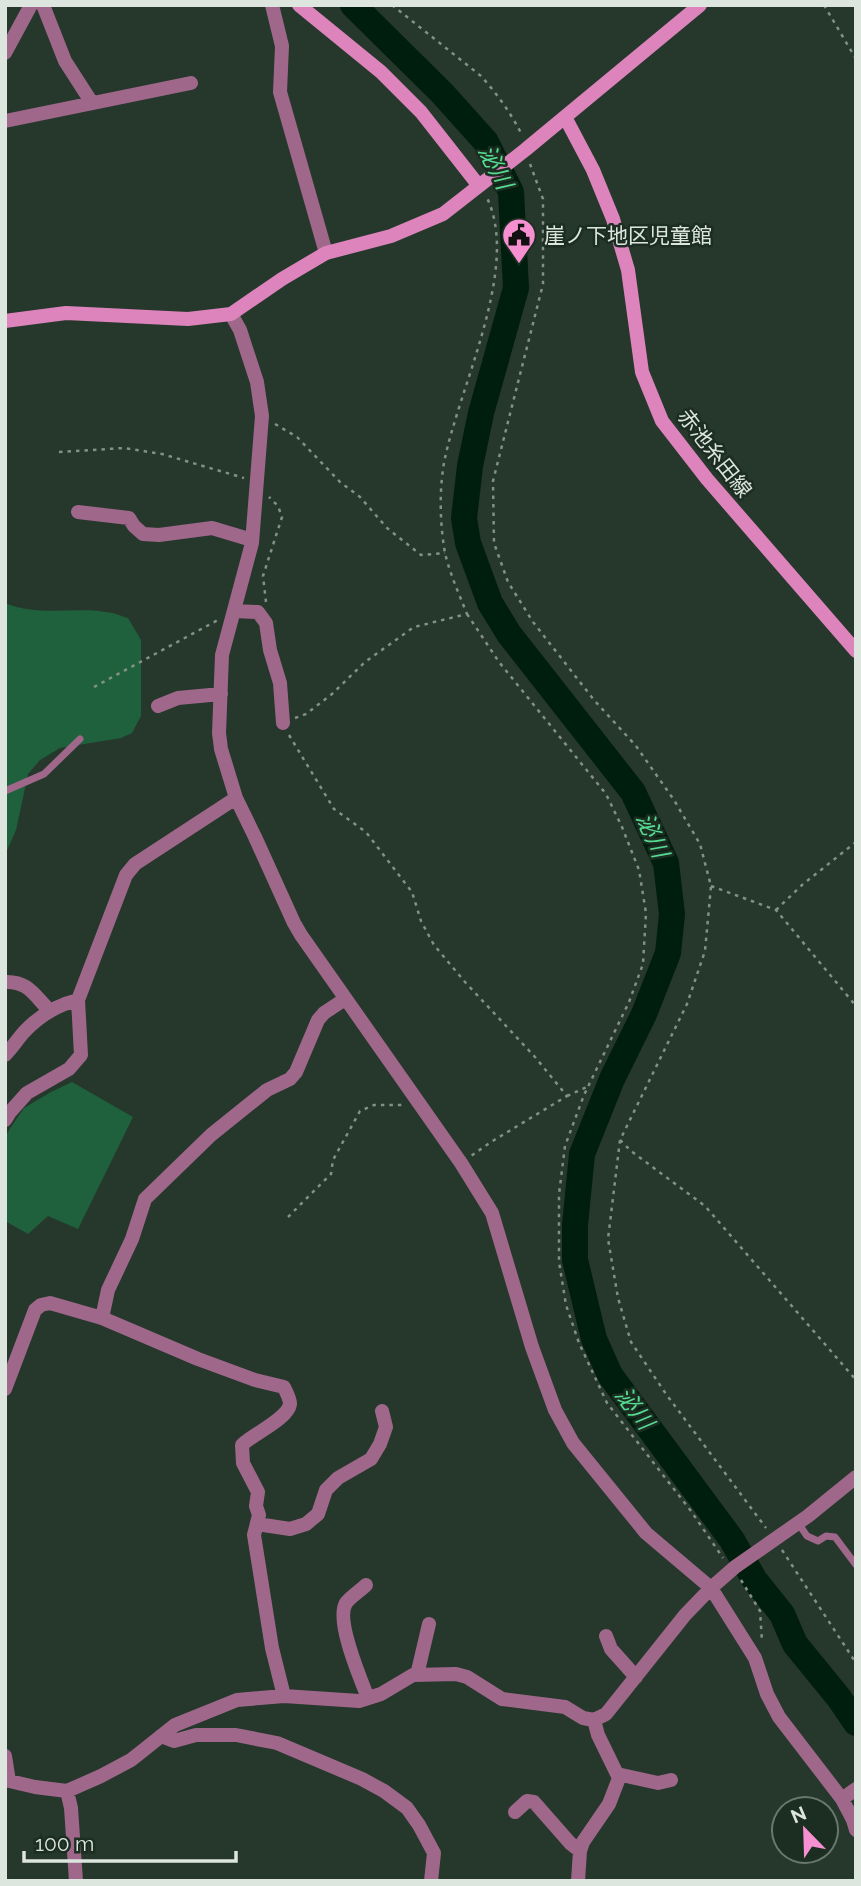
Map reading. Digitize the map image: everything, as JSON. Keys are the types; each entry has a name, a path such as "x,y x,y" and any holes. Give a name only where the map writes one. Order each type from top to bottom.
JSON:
{"main road":[{"path":"299,5 381,72 421,112 483,183"},
{"path":"5,321 66,313 188,319 231,314 326,253 391,236 443,214 700,5"},
{"name":"赤池糸田線","path":"565,117 593,170 613,219 628,270 642,372 662,421 707,479 856,651"}],"street":[{"path":"5,53 31,5"},
{"path":"43,5 65,61 92,103"},
{"path":"272,5 282,46 280,92 326,253"},
{"path":"5,121 191,83"},
{"path":"231,314 240,330 257,382 262,421 252,540 222,655 219,733 221,749 236,798 294,923 492,1213 532,1347 555,1410 573,1443 646,1533 711,1588 755,1658 767,1694 779,1717 842,1799 856,1830"},
{"path":"78,512 129,518 143,534 159,535 212,527 252,540"},
{"path":"234,611 258,612 266,622 270,650 281,683 283,723"},
{"path":"158,706 178,698 221,694"},
{"path":"5,1120 27,1093 69,1069 81,1055 78,1000 126,875 135,864 236,798"},
{"path":"5,982 23,984 50,1010"},
{"path":"102,1318 108,1290 132,1240 145,1199 211,1135 267,1090 289,1079 296,1072 318,1020 345,999"},
{"path":"5,1055 24,1032 50,1010 78,1000"},
{"path":"5,1390 35,1310 50,1303 102,1318 198,1359 255,1380 284,1387 290,1404 285,1414 242,1445 243,1463 258,1492 256,1506 259,1515 254,1535 272,1648 284,1696"},
{"path":"257,1524 290,1529 306,1524 318,1514 326,1490 338,1478 371,1459 386,1427 383,1411"},
{"path":"5,1756 7,1780 68,1791 131,1760 175,1725 237,1700 284,1696 359,1701 381,1693 413,1675 456,1674 467,1677 502,1699 565,1707 583,1718 594,1720 606,1714 685,1615 711,1588 856,1477"},
{"path":"366,1586 345,1604 342,1614 351,1654 368,1698"},
{"path":"417,1675 429,1624"},
{"path":"606,1636 611,1649 636,1677"},
{"path":"578,1881 583,1842 614,1793 619,1778 598,1735 594,1720"},
{"path":"161,1736 174,1741 196,1735 236,1735 277,1743 362,1779 407,1808 419,1825 434,1853 431,1881"},
{"path":"617,1774 657,1783 671,1780"},
{"path":"842,1799 856,1789"},
{"path":"68,1791 76,1881"},
{"path":"515,1812 527,1801 534,1802 580,1851"}],"lane":[{"path":"5,791 44,774 80,739"},
{"path":"798,1523 807,1536 818,1541 827,1536 835,1537 856,1566"}],"path":[{"path":"392,5 481,76 494,90 521,134 543,199 543,284 494,481 494,542 508,582 533,622 594,700 636,746 674,800 700,844 710,886 705,951 687,1004 621,1140 608,1239 618,1298 631,1342 666,1394 775,1539 796,1575 856,1663"},
{"path":"824,5 856,59"},
{"path":"483,183 493,214 497,243 494,287 444,463 440,500 445,553 467,614 499,662 606,794 639,870 646,913 643,964 629,1002 589,1086 565,1146 559,1194 559,1262 566,1305 579,1343 607,1403 734,1568 760,1611 762,1645"},
{"path":"262,421 272,422 297,438 340,482 360,497 387,528 421,555 445,553"},
{"path":"59,452 124,449 162,454 246,479 266,494 278,506 282,517 263,576 270,615 266,622"},
{"path":"94,687 234,611"},
{"path":"467,614 414,627 365,662 332,694 306,714 283,723 334,809 366,832 412,892 421,920 434,945 567,1096"},
{"path":"776,910 802,885 856,842"},
{"path":"710,886 776,910 856,1006"},
{"path":"461,1164 491,1142 567,1096 589,1086"},
{"path":"288,1217 331,1174 333,1160 360,1111 374,1105 418,1104"},
{"path":"621,1140 631,1151 705,1206 856,1380"}],"green space":[{"path":"5,603 32,610 99,611 128,618 141,640 141,716 132,733 121,738 60,748 40,760 28,774 16,830 5,855"},
{"path":"72,1082 133,1117 78,1229 48,1216 28,1234 5,1221 5,1138 24,1108"}],"waterway":[{"name":"泌川","path":"353,5 442,93 486,142 511,192 516,288 481,413 470,466 464,518 468,543 490,603 509,634 633,792 666,863 672,914 668,953 582,1154 575,1225 575,1260 594,1339 610,1375 732,1540 754,1579 782,1614 795,1644 856,1723"}],"place":[{"name":"崖ノ下地区児童館","path":"519,265"}]}
